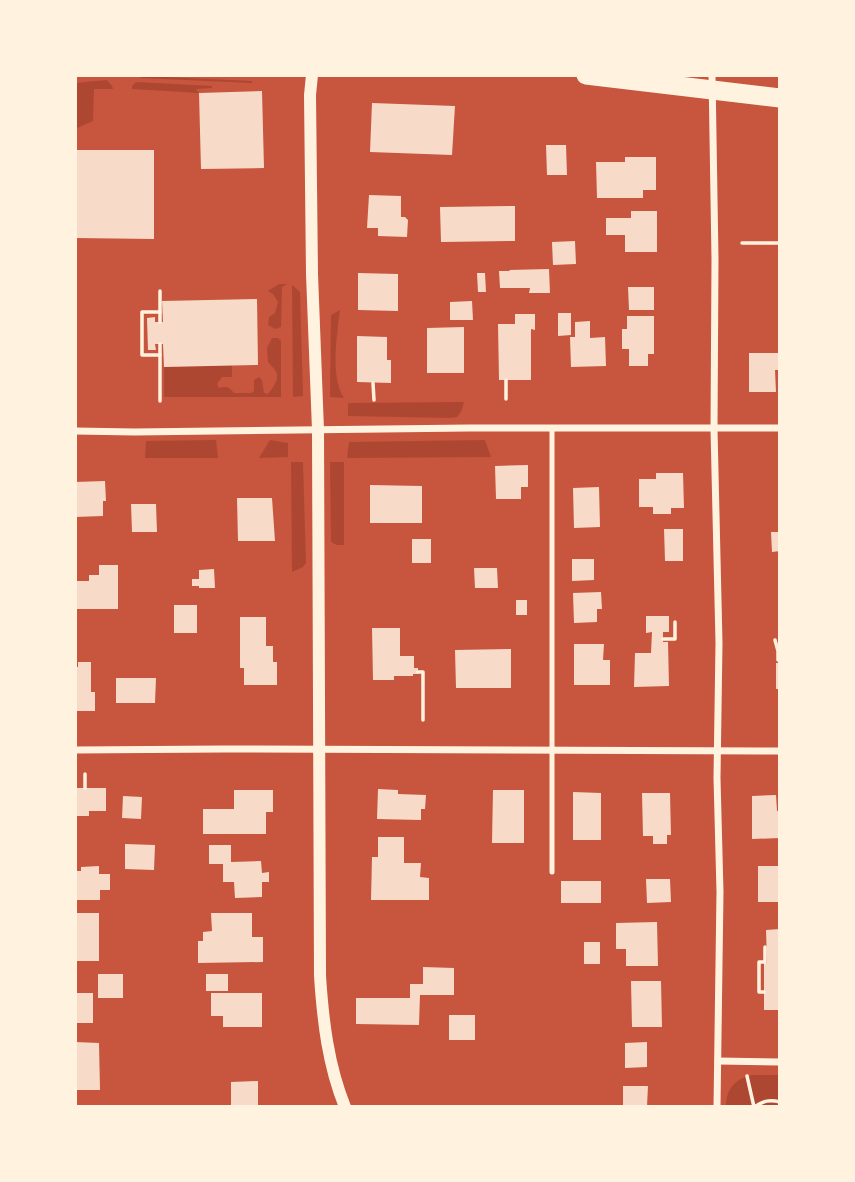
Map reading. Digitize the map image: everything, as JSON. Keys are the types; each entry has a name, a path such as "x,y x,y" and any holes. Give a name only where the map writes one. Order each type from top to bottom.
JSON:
{"highway":[{"path":"586,75 712,83 780,98"}],"street":[{"path":"312,75 312,274 318,429 320,976 331,1068 345,1107"},
{"path":"712,83 714,429 719,621 720,892 717,1107"},
{"path":"75,431 780,428"},
{"path":"75,750 780,751"},
{"path":"718,1061 780,1062"}],"lane":[{"path":"552,428 552,872"}],"path":[{"path":"742,243 780,243"},
{"path":"160,291 160,322"},
{"path":"160,312 142,312 142,355 160,355"},
{"path":"160,344 160,401"},
{"path":"506,380 506,399"},
{"path":"373,383 374,400"},
{"path":"663,639 674,639 675,622"},
{"path":"775,640 780,660"},
{"path":"418,672 423,672 423,720"},
{"path":"85,775 85,788"},
{"path":"764,992 759,992 759,962 765,962 765,947"},
{"path":"747,1076 754,1107 764,1101 780,1102"}],"shaded area":[{"path":"140,78 252,81 252,83"},
{"path":"107,80 113,89 94,89 93,121 75,129 75,83"},
{"path":"136,82 212,88 196,89 199,93 132,89"},
{"path":"279,284 287,284 282,287 281,327 275,329 268,325 269,317 275,313 278,302 268,291"},
{"path":"292,285 300,292 303,396 293,397"},
{"path":"340,310 336,367 344,398 330,397 331,315"},
{"path":"272,338 281,341 281,397 164,397 164,367 232,365 232,377 222,377 217,384 219,388 231,389 234,393 251,393 254,391 254,380 259,377 264,393 268,394 276,383 277,376 268,362 267,348"},
{"path":"464,402 457,417 450,418 348,416 348,403"},
{"path":"216,440 218,458 145,458 146,441"},
{"path":"270,440 288,443 288,457 259,458"},
{"path":"485,440 491,457 347,458 349,442"},
{"path":"291,462 303,462 306,563 292,572"},
{"path":"330,462 344,462 344,545 331,542"},
{"path":"753,1075 780,1075 780,1107 726,1107 733,1085"}],"building":[{"path":"262,91 264,168 201,169 199,93"},
{"path":"372,103 455,106 452,155 370,152"},
{"path":"546,145 566,145 567,175 547,175"},
{"path":"75,150 154,150 154,239 75,238"},
{"path":"625,157 656,157 656,190 643,190 643,198 597,198 596,162 625,162"},
{"path":"369,195 401,196 401,217 408,220 407,237 378,236 378,228 367,228"},
{"path":"515,206 515,241 441,242 440,207"},
{"path":"631,211 657,211 657,252 625,252 625,235 606,235 606,218 631,218"},
{"path":"575,241 576,264 553,265 552,242"},
{"path":"549,269 550,293 529,293 530,288 500,288 499,271"},
{"path":"358,273 398,274 398,311 358,310"},
{"path":"477,273 485,273 486,292 478,292"},
{"path":"628,287 654,287 654,310 629,310"},
{"path":"257,299 258,365 164,367 163,344 155,344 156,350 148,350 147,318 155,317 155,322 163,322 162,301"},
{"path":"472,301 473,320 450,320 450,302"},
{"path":"558,313 571,313 571,335 558,336"},
{"path":"515,314 535,314 535,330 531,329 531,380 499,380 498,324 515,324"},
{"path":"627,316 654,316 654,354 648,354 648,366 629,366 629,349 622,349 622,329 627,329"},
{"path":"590,321 590,338 605,337 606,366 571,367 570,337 575,337 575,322"},
{"path":"464,327 464,373 427,373 427,328"},
{"path":"357,336 387,337 391,383 357,382"},
{"path":"749,353 780,353 780,370 775,370 776,392 749,392"},
{"path":"528,465 528,487 521,487 521,499 496,499 495,466"},
{"path":"656,473 683,473 684,508 671,508 671,514 653,514 653,507 639,507 639,479 656,479"},
{"path":"105,481 106,501 103,501 103,516 75,517 75,482"},
{"path":"370,485 422,486 422,523 370,523"},
{"path":"599,487 600,527 574,528 573,488"},
{"path":"237,498 272,498 275,541 238,541"},
{"path":"131,504 156,504 157,532 132,532"},
{"path":"664,529 683,529 683,561 665,561"},
{"path":"771,532 780,532 780,551 772,552"},
{"path":"412,539 431,539 431,563 412,563"},
{"path":"572,559 594,559 594,580 572,581"},
{"path":"99,565 118,565 118,609 75,609 75,581 89,581 89,575 99,575"},
{"path":"474,568 497,568 498,588 475,588"},
{"path":"214,569 215,588 192,586 192,579 199,579 199,570"},
{"path":"601,592 602,609 597,609 597,622 574,623 573,593"},
{"path":"516,600 527,600 527,615 516,615"},
{"path":"174,605 197,605 197,633 174,633"},
{"path":"646,616 669,616 669,632 663,632 663,642 668,642 669,686 634,687 635,653 651,653 652,632 646,633"},
{"path":"240,617 266,617 266,646 273,646 273,662 277,662 277,685 244,685 244,668 240,668"},
{"path":"372,628 400,628 400,656 414,656 414,668 418,668 418,674 394,676 394,680 373,680"},
{"path":"574,644 604,644 603,660 610,660 610,685 574,685"},
{"path":"511,649 511,688 456,688 455,650"},
{"path":"78,662 91,662 91,692 95,692 95,711 75,711 75,667 78,667"},
{"path":"776,663 780,663 780,689 776,689"},
{"path":"116,678 156,678 155,703 116,703"},
{"path":"75,788 106,788 106,811 89,811 89,816 75,816"},
{"path":"378,789 398,790 398,794 426,795 425,809 421,809 421,820 377,819"},
{"path":"234,790 273,790 273,812 266,812 266,834 203,834 203,809 234,809"},
{"path":"493,790 524,790 524,843 492,843"},
{"path":"573,792 601,793 601,840 573,840"},
{"path":"642,793 670,793 671,835 667,835 667,844 653,844 653,836 643,836"},
{"path":"776,795 777,811 780,811 780,838 752,839 752,796"},
{"path":"123,796 142,797 141,819 122,818"},
{"path":"378,837 404,837 404,863 421,863 420,877 429,878 429,900 371,900 372,857 378,857"},
{"path":"125,844 155,845 154,870 125,869"},
{"path":"209,845 231,845 231,862 261,861 262,873 269,872 269,882 262,882 262,897 235,898 234,882 223,882 223,864 209,864"},
{"path":"99,866 99,874 110,874 110,890 100,890 100,900 75,900 75,871 81,871 81,867"},
{"path":"758,866 780,866 780,902 758,902"},
{"path":"646,879 670,879 671,902 647,903"},
{"path":"561,881 601,881 601,903 561,903"},
{"path":"75,913 99,913 99,961 77,961"},
{"path":"211,913 252,913 252,937 263,937 263,962 198,963 198,941 203,941 203,932 212,931"},
{"path":"657,922 658,966 626,966 626,949 616,949 616,923"},
{"path":"780,929 780,1010 764,1010 766,930"},
{"path":"584,942 600,942 600,964 584,964"},
{"path":"423,967 454,968 454,995 420,995 419,1025 356,1024 356,998 410,998 410,984 423,984"},
{"path":"98,974 123,974 123,998 98,998"},
{"path":"206,974 228,974 228,991 206,991"},
{"path":"631,981 661,981 662,1027 632,1027"},
{"path":"75,993 93,993 93,1023 75,1023"},
{"path":"211,993 262,993 262,1027 223,1027 223,1016 211,1016"},
{"path":"449,1015 475,1015 475,1040 449,1040"},
{"path":"75,1042 99,1043 100,1090 75,1090"},
{"path":"647,1042 647,1067 625,1068 625,1043"},
{"path":"258,1081 258,1107 231,1107 231,1082"},
{"path":"623,1086 648,1086 647,1106 623,1105"}]}
